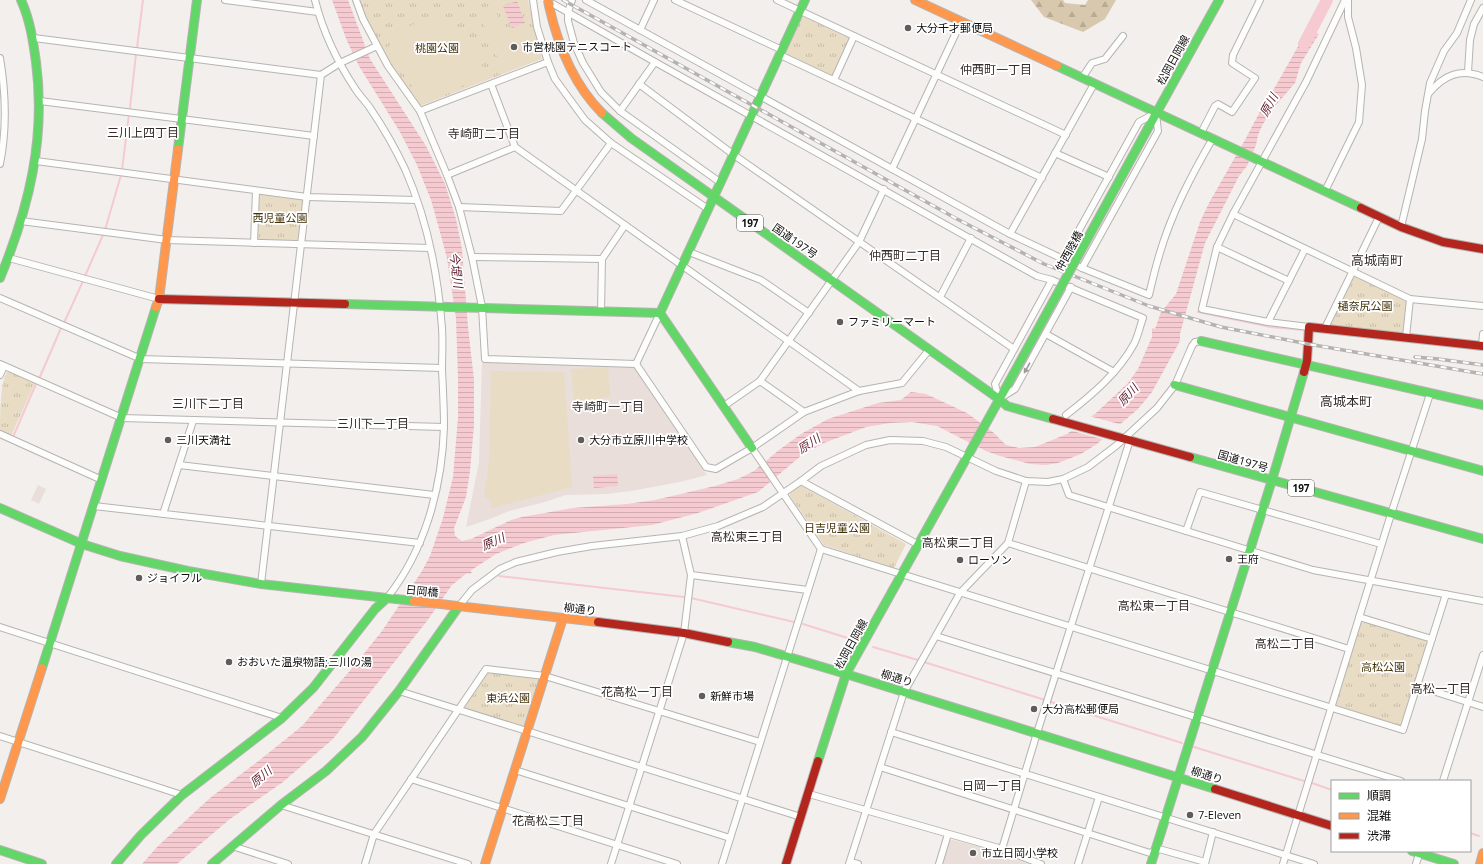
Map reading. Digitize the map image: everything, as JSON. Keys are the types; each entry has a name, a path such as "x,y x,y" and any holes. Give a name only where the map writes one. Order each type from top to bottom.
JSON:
{"main road":[{"path":"0,278 9,258 21,221 36,161 40,100 34,38 21,0"},
{"path":"0,799 160,299 166,240 198,0"},
{"path":"660,313 806,0"},
{"path":"914,0 1401,227 1443,242 1483,249"},
{"name":"松岡日岡線","path":"1147,130 1219,0"},
{"name":"国道197号","path":"548,2 556,35 574,78 593,103 621,131 1007,406 1075,421 1392,510 1483,532"},
{"name":"仲西陸橋","path":"999,399 1147,130"},
{"path":"160,299 660,313"},
{"path":"660,313 752,448"},
{"path":"1151,864 1306,365 1309,327 1482,346"},
{"path":"1201,341 1483,405"},
{"path":"1175,385 1483,471"},
{"name":"松岡日岡線","path":"786,864 846,674 999,399"},
{"name":"国道197号","path":"999,399 1066,415 1075,421"},
{"name":"日岡橋","path":"0,508 82,544 147,563 261,584 444,604"},
{"name":"国道197号","path":"1392,510 1483,539"},
{"path":"116,864 141,835 182,795 229,757 282,718 313,688 375,608 386,598"},
{"name":"柳通り","path":"444,604 684,633 755,647 1331,826"},
{"path":"212,864 281,805 326,771 362,737 399,691 459,606"},
{"path":"485,864 563,618"},
{"path":"0,850 42,864"},
{"path":"1417,852 1454,864"},
{"path":"1480,864 1483,853"}],"street":[{"path":"225,0 318,12"},
{"path":"315,0 327,36 340,63 356,90 370,108 405,169 430,248 440,306 442,329 444,427 441,459 427,524 420,543 410,564 386,598"},
{"path":"356,0 374,47 420,111 459,207 472,257 482,307 485,359 636,364"},
{"path":"533,0 537,27 548,62 556,79 570,101 585,120 610,143 708,209"},
{"path":"572,0 568,12 568,21 574,43 583,63 601,92 620,111 721,183"},
{"path":"586,0 1010,234 1082,268 1150,295 1158,257 1175,209 1190,177 1216,140"},
{"path":"640,30 654,0"},
{"path":"675,0 834,80 1042,178"},
{"path":"777,0 1066,135"},
{"path":"1201,133 1214,106 1218,104 1232,112 1255,78 1232,63 1233,55 1260,0"},
{"path":"1309,327 1268,322 1202,309 1217,247 1261,161 1306,82 1345,0"},
{"path":"1324,191 1359,122 1362,85 1356,48 1348,18 1348,0"},
{"path":"1401,227 1422,139 1430,83 1444,51 1457,33 1471,0"},
{"path":"548,2 1038,276 1052,280 1143,318 1134,343 1114,372 1094,393 1066,415"},
{"path":"1468,72 1470,40 1474,24 1483,8"},
{"path":"892,170 961,22"},
{"path":"834,80 854,36"},
{"path":"1082,78 1092,63 1105,59 1123,36"},
{"path":"34,38 321,75 340,63 374,47"},
{"path":"0,58 5,98 4,132 0,164"},
{"path":"420,111 548,62"},
{"path":"620,111 655,62"},
{"path":"1428,94 1440,81 1448,76 1468,72 1483,77"},
{"path":"261,584 321,75"},
{"path":"491,84 515,147 859,391"},
{"path":"639,84 734,155 1014,349"},
{"path":"1010,234 1094,84"},
{"path":"40,100 314,136"},
{"path":"1063,259 1139,122 1156,113 1158,130 1082,268"},
{"path":"459,207 561,211 610,143"},
{"path":"447,175 515,147"},
{"path":"1055,154 1109,177"},
{"path":"36,161 307,197 416,200"},
{"path":"724,406 760,381 859,242 884,189"},
{"path":"254,243 256,191"},
{"path":"1233,214 1410,299 1483,306"},
{"path":"1325,328 1379,217"},
{"path":"21,221 166,240 430,248"},
{"path":"600,311 602,259 625,225"},
{"path":"940,297 971,238"},
{"path":"1217,247 1289,281"},
{"path":"1268,322 1305,249"},
{"path":"689,252 761,280 809,313"},
{"path":"472,257 602,259"},
{"path":"9,258 160,299"},
{"path":"1052,280 995,384 999,399 1015,389 1071,288"},
{"path":"0,298 140,359 442,368"},
{"path":"1406,338 1410,299"},
{"path":"636,364 660,313"},
{"path":"1046,334 1114,372"},
{"path":"1482,346 1483,334"},
{"path":"459,606 472,590 500,569 516,562 557,552 592,546 682,536 718,526 763,507 802,481 820,466 866,445 890,440 923,441 946,447 996,471 1026,481 1048,482 1063,479 1088,467 1157,408 1175,385 1192,346 1195,342 1201,341"},
{"path":"636,364 706,468 716,469 752,448 804,412 859,391 902,383 929,350"},
{"path":"0,375 2,365 122,418 444,427"},
{"path":"760,381 804,412"},
{"path":"1283,864 1381,544 1430,394"},
{"path":"163,514 193,421"},
{"path":"0,434 102,480"},
{"path":"1002,849 1109,508 1125,436"},
{"path":"752,448 821,549 1403,730 1446,594"},
{"path":"179,465 434,495"},
{"path":"1063,479 1069,495 1313,570 1483,601"},
{"path":"802,481 919,545"},
{"path":"858,864 850,863 904,692 960,593 1008,543 1026,481"},
{"path":"1186,531 1200,492 1381,544"},
{"path":"94,506 420,543"},
{"path":"611,864 684,633 690,575 682,536"},
{"path":"1008,543 1349,649"},
{"path":"722,864 821,549"},
{"path":"690,575 808,590"},
{"path":"1359,617 1432,639"},
{"path":"0,627 282,718"},
{"path":"936,636 1398,780"},
{"path":"1443,780 1483,655"},
{"path":"365,864 374,834 486,670 545,676 760,742"},
{"path":"1417,686 1483,707"},
{"path":"399,691 801,817"},
{"path":"891,732 1314,864"},
{"path":"0,736 182,795"},
{"path":"880,767 1150,853 1159,849 1205,863 1213,832"},
{"path":"515,770 730,838"},
{"path":"411,779 677,864"},
{"path":"808,794 1002,849 1041,864"},
{"path":"1078,864 1100,797"},
{"path":"281,805 468,864"},
{"path":"939,864 948,834"},
{"path":"232,846 288,864"},
{"path":"1416,864 1417,852"}],"shaded area":[{"name":"大分市立原川中学校","path":"482,362 632,367 636,369 707,475 680,482 631,491 606,494 566,495 509,511 466,527 479,462"},
{"path":"38,485 46,489 39,504 31,500"},
{"name":"市立日岡小学校","path":"949,840 996,851 1028,864 942,864"}],"green space":[{"name":"桃園公園","path":"358,0 528,0 542,59 420,106 387,60"},
{"path":"1031,0 1063,0 1065,3 1085,5 1088,0 1116,0 1105,19 1083,32 1044,17"},
{"name":"市営桃園テニスコート","path":"492,4 507,36 527,29 538,58 503,71 478,11"},
{"path":"805,17 849,37 850,40 834,74 831,76 787,55 786,52 802,18"},
{"path":"424,20 450,21 465,33 473,42 487,77 421,101 388,49 398,34 412,25"},
{"name":"西児童公園","path":"261,194 302,199 303,202 299,239 296,241 259,240 259,196"},
{"name":"樋奈尻公園","path":"1357,276 1405,299 1403,331 1401,333 1332,326 1331,324 1353,278"},
{"path":"608,367 610,397 574,402 571,369"},
{"path":"8,371 35,383 11,436 0,431 0,408 3,381"},
{"path":"491,371 564,372 572,487 491,509 492,503 484,496 489,463"},
{"name":"日吉児童公園","path":"799,486 802,486 906,544 894,568 824,545 790,496 790,493"},
{"name":"高松公園","path":"1365,622 1426,640 1427,644 1401,724 1398,726 1335,705 1360,623"},
{"name":"東浜公園","path":"489,673 536,677 538,680 524,724 522,726 466,709 465,706"}],"water":[{"name":"今堤川","path":"332,0 348,0 370,59 426,146 445,184 456,219 462,249 474,380 474,425 470,471 466,497 454,528 455,536 462,541 471,539 511,520 522,517 573,508 627,504 655,500 738,479 754,471 801,434 828,419 878,403 901,400 911,392 926,394 967,413 994,433 1006,445 1019,448 1035,447 1067,434 1096,413 1128,383 1138,369 1152,337 1152,328 1155,329 1161,312 1176,294 1200,222 1209,203 1308,29 1319,34 1301,63 1295,83 1275,106 1263,124 1247,166 1239,176 1205,243 1180,334 1180,341 1152,392 1138,409 1097,444 1081,454 1058,463 1046,465 1030,464 986,451 937,426 912,422 890,423 866,427 824,443 802,455 758,492 698,513 652,525 554,535 524,543 496,554 470,571 472,572 470,574 467,573 452,585 427,621 333,739 283,782 230,819 177,864 142,864 158,846 210,798 302,726 354,666 382,631 422,571 430,556 443,518 453,477 458,417 458,379 456,318 447,258 431,200 417,165 400,132 359,66 347,41"},
{"path":"517,1 525,23 512,28 503,6"},
{"path":"617,474 618,486 594,488 593,476"}],"pier":[{"path":"1089,416 1123,425 1105,440 1069,430"}],"waterway":[{"path":"137,48 143,0"},
{"name":"原川","path":"1304,44 1327,0"},
{"path":"130,108 136,54"},
{"path":"122,170 129,114"},
{"path":"105,230 121,175"},
{"path":"85,276 103,235"},
{"path":"64,323 83,281"},
{"path":"1198,312 1271,327 1304,330"},
{"path":"39,379 61,328"},
{"path":"13,437 36,384"},
{"path":"499,576 684,597"},
{"path":"691,598 794,622"},
{"path":"803,624 854,640"},
{"path":"873,647 918,660"},
{"path":"924,662 1045,700"},
{"path":"1051,702 1182,743"},
{"path":"1194,747 1304,781"},
{"path":"1312,783 1331,790"},
{"path":"1471,833 1479,836"}],"railway":[{"path":"563,0 957,219 1044,264 1149,306 1221,327 1308,344 1483,374"},
{"path":"1415,357 1483,365"}],"traffic: fast":[{"path":"0,278 27,199 37,145 39,90 36,62 29,23 21,0"},
{"path":"178,149 197,0"},
{"path":"660,313 805,0"},
{"path":"1147,130 1219,0"},
{"path":"1057,66 1361,208"},
{"path":"602,113 631,138 1007,406 1053,419"},
{"path":"1009,382 1147,130"},
{"path":"345,304 660,313"},
{"path":"42,668 156,307"},
{"path":"660,313 752,448"},
{"path":"1201,341 1483,405"},
{"path":"1151,864 1272,480 1304,372"},
{"path":"818,761 846,674 1009,382"},
{"path":"1175,385 1483,471"},
{"path":"1190,457 1483,539"},
{"path":"0,508 82,544 120,556 188,571 261,584 414,601"},
{"path":"116,864 141,835 182,795 282,718 313,688 375,609 387,598"},
{"path":"212,864 281,805 326,771 362,737 399,691 459,606"},
{"path":"728,642 755,647 846,674 1215,789"},
{"path":"0,850 42,864"},
{"path":"1415,852 1454,864"}],"traffic: slow":[{"path":"548,0 549,6"},
{"path":"915,0 1057,66"},
{"path":"549,6 557,36 568,64 583,90 602,113"},
{"path":"156,307 159,299 178,149"},
{"path":"414,601 598,622"},
{"path":"485,864 563,618"},
{"path":"0,799 42,668"},
{"path":"1480,864 1483,853"}],"traffic: jam":[{"path":"1361,208 1401,227 1443,242 1483,249"},
{"path":"159,299 345,304"},
{"path":"1304,372 1307,361 1309,327 1483,346"},
{"path":"1053,419 1190,457"},
{"path":"598,622 684,633 728,642"},
{"path":"786,864 818,761"},
{"path":"1215,789 1331,826"}],"place":[{"name":"大分千才郵便局","path":"908,28"},
{"name":"市営桃園テニスコート","path":"514,47"},
{"name":"ファミリーマート","path":"840,322"},
{"name":"三川天満社","path":"168,440"},
{"name":"大分市立原川中学校","path":"581,440"},
{"name":"王府","path":"1229,559"},
{"name":"ローソン","path":"960,560"},
{"name":"ジョイフル","path":"139,578"},
{"name":"おおいた温泉物語;三川の湯","path":"229,662"},
{"name":"新鮮市場","path":"702,696"},
{"name":"大分高松郵便局","path":"1034,709"},
{"name":"7-Eleven","path":"1190,815"},
{"name":"市立日岡小学校","path":"973,853"}],"district":[{"name":"仲西町一丁目","path":"996,70"},
{"name":"三川上四丁目","path":"143,133"},
{"name":"寺崎町二丁目","path":"484,134"},
{"name":"仲西町二丁目","path":"905,256"},
{"name":"高城南町","path":"1377,260"},
{"name":"高城本町","path":"1346,401"},
{"name":"三川下二丁目","path":"208,404"},
{"name":"寺崎町一丁目","path":"608,407"},
{"name":"三川下一丁目","path":"373,424"},
{"name":"高松東三丁目","path":"747,537"},
{"name":"高松東二丁目","path":"958,543"},
{"name":"高松東一丁目","path":"1154,606"},
{"name":"高松二丁目","path":"1285,644"},
{"name":"高松一丁目","path":"1441,689"},
{"name":"花高松一丁目","path":"637,692"},
{"name":"日岡一丁目","path":"992,786"},
{"name":"花高松二丁目","path":"548,821"}]}
